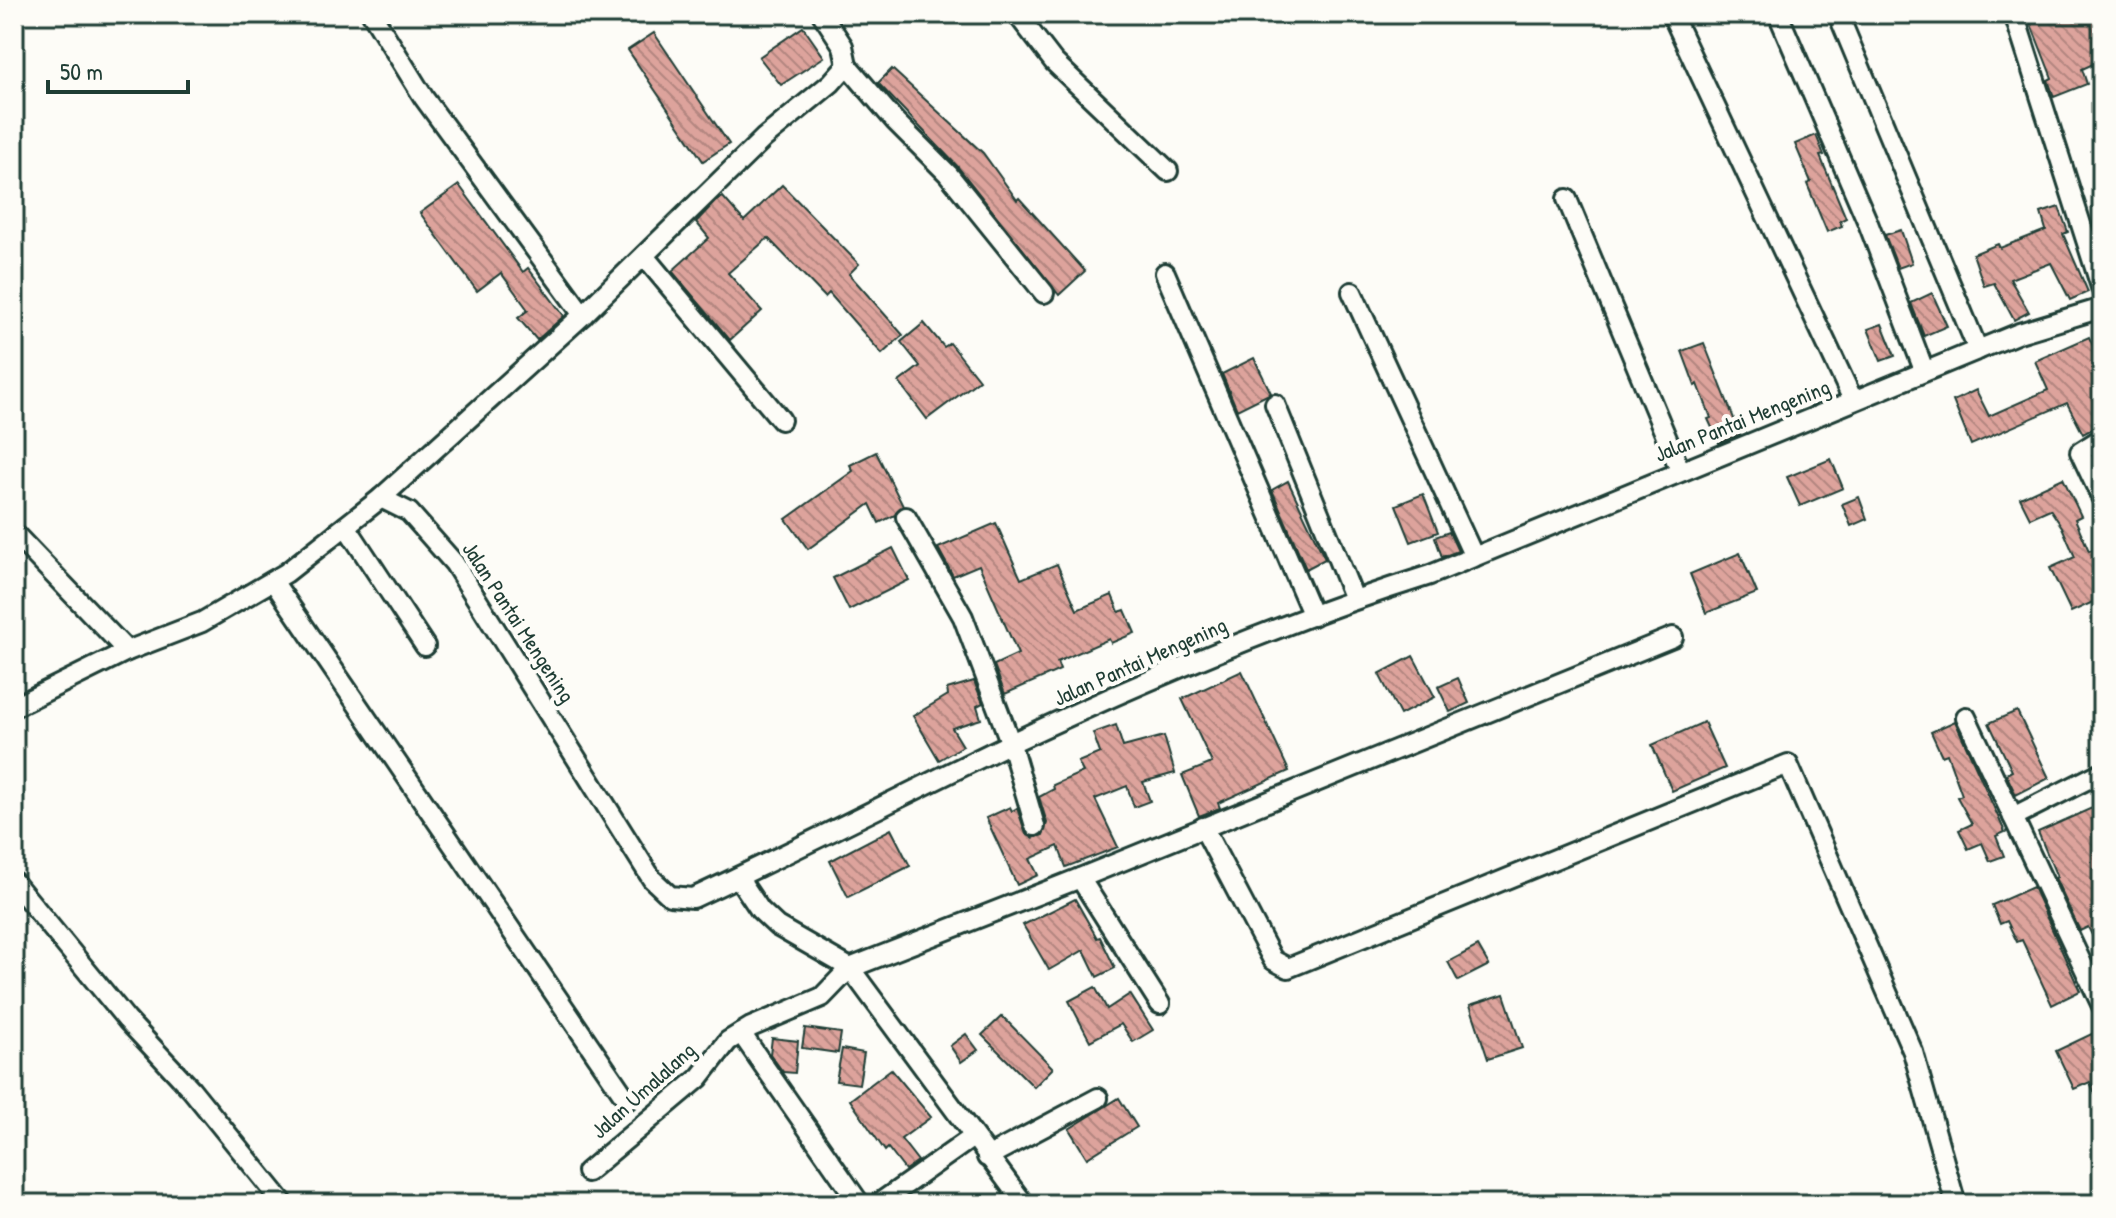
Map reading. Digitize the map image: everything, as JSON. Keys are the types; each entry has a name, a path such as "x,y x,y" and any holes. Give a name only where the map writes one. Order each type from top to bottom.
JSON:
{"street":[{"path":"372,14 424,98 583,315"},
{"path":"822,14 843,46 847,65 895,121 948,174 1044,293"},
{"path":"1017,14 1054,62 1168,171"},
{"path":"1778,14 1868,223 1924,370"},
{"path":"1838,14 1978,350"},
{"path":"2014,14 2102,290"},
{"path":"1674,19 1853,400"},
{"path":"14,707 127,651 202,622 273,581 346,526 583,315 682,215 764,138 831,83 847,65"},
{"path":"1567,199 1680,470"},
{"path":"644,256 781,420"},
{"path":"1165,273 1313,616"},
{"path":"1352,292 1474,557"},
{"name":"Jalan Pantai Mengening","path":"381,498 409,512 454,563 652,879 670,896 693,898 1011,744 1220,651 1354,599 1430,575 2019,333 2102,308"},
{"path":"1275,404 1354,599"},
{"path":"2102,438 2080,452 2102,499"},
{"path":"906,517 963,617 1011,744 1035,826"},
{"path":"346,526 425,646"},
{"path":"14,533 127,651"},
{"path":"273,581 627,1100"},
{"path":"854,972 1673,637"},
{"path":"1966,717 2102,1006"},
{"path":"1203,827 1273,960 1288,968 1788,764 1913,1052 1956,1204"},
{"path":"2013,817 2100,780"},
{"path":"738,877 760,910 777,926 854,972 1024,1204"},
{"path":"1080,878 1160,1004"},
{"path":"14,882 127,1020 191,1089 284,1204"},
{"name":"Jalan Umalalang","path":"587,1172 699,1078 728,1041 822,997 854,972"},
{"path":"741,1033 860,1204"},
{"path":"987,1157 1098,1098"},
{"path":"878,1204 973,1137"}],"building":[{"path":"2027,14 2097,14 2102,25 2102,60 2082,69 2087,84 2054,97 2048,80 2052,78"},
{"path":"803,27 824,57 781,85 759,57"},
{"path":"654,33 729,144 703,161 628,50"},
{"path":"892,69 983,153 1017,200 1019,198 1085,271 1059,295 957,166 878,83"},
{"path":"1816,135 1824,155 1820,156 1846,218 1840,221 1842,226 1827,232 1795,144"},
{"path":"459,185 523,272 528,268 564,316 537,340 518,318 528,310 501,273 477,291 420,213"},
{"path":"782,185 859,264 849,274 903,335 882,354 829,293 825,297 768,238 728,273 762,311 730,340 672,271 709,238 696,222 715,202 723,197 744,221"},
{"path":"2059,207 2068,232 2063,234 2088,292 2070,300 2051,263 2010,279 2029,312 2014,320 1994,283 1984,286 1973,254 1998,244 2000,248 2046,230 2041,213"},
{"path":"1901,230 1912,263 1898,268 1885,235"},
{"path":"1932,293 1947,326 1924,336 1911,303"},
{"path":"924,323 944,347 950,343 979,380 927,419 899,382 920,366 901,342"},
{"path":"1882,324 1895,356 1881,361 1868,329"},
{"path":"2089,337 2102,365 2102,424 2083,434 2067,403 1971,445 1953,401 1976,390 1989,416 2048,390 2035,361"},
{"path":"1704,343 1740,434 1719,443 1698,384 1695,386 1682,351"},
{"path":"1254,358 1271,393 1237,410 1222,374"},
{"path":"876,452 903,506 895,515 879,523 870,504 808,549 786,519 853,471 850,465"},
{"path":"1831,459 1843,488 1800,506 1787,477"},
{"path":"2063,478 2081,516 2075,519 2089,551 2096,548 2102,560 2102,598 2071,612 2050,568 2075,557 2062,527 2050,509 2030,518 2020,498"},
{"path":"1288,481 1325,559 1306,569 1272,490"},
{"path":"1423,494 1438,532 1411,542 1396,505"},
{"path":"1859,497 1867,519 1851,526 1842,504"},
{"path":"996,523 1021,579 1057,564 1077,610 1112,595 1119,612 1125,610 1135,633 1111,643 1109,639 1057,662 1060,670 1005,694 994,665 1018,654 979,565 953,576 938,548"},
{"path":"1449,532 1458,551 1442,557 1435,537"},
{"path":"893,548 909,580 849,610 833,578"},
{"path":"1740,553 1757,593 1706,613 1690,574"},
{"path":"1413,656 1435,697 1400,715 1379,674"},
{"path":"1242,671 1289,771 1218,803 1220,808 1199,816 1182,775 1212,763 1182,699"},
{"path":"1458,678 1469,703 1450,712 1438,687"},
{"path":"974,681 983,703 977,706 981,719 952,728 963,746 939,760 913,716 948,695 947,689"},
{"path":"2017,711 2049,778 2016,795 2006,774 2012,771 1989,723"},
{"path":"1955,721 2005,832 1996,836 2004,856 1990,861 1982,843 1968,849 1959,830 1972,824 1957,797 1962,795 1947,754 1942,756 1931,732"},
{"path":"1704,722 1725,768 1672,791 1652,745"},
{"path":"1116,725 1123,747 1164,736 1175,773 1143,782 1150,801 1134,807 1127,786 1095,799 1118,847 1066,867 1058,846 1030,859 1038,875 1017,885 986,818 1010,807 1012,811 1017,808 1026,834 1033,838 1043,835 1047,823 1039,797 1054,789 1053,785 1083,772 1078,762 1100,753 1093,733"},
{"path":"2092,808 2102,830 2102,955 2088,927 2080,931 2038,832"},
{"path":"891,829 910,866 848,897 830,861"},
{"path":"2033,887 2080,991 2052,1005 2022,940 2017,942 2007,921 2000,924 1992,905"},
{"path":"1075,899 1097,938 1100,937 1115,968 1097,977 1084,950 1049,970 1023,925"},
{"path":"1478,946 1489,965 1458,981 1448,962"},
{"path":"1095,987 1107,1009 1130,994 1153,1030 1133,1042 1121,1024 1090,1041 1069,1001"},
{"path":"1504,994 1522,1048 1488,1059 1470,1005"},
{"path":"1002,1016 1053,1068 1034,1087 982,1035"},
{"path":"805,1028 841,1033 838,1053 802,1048"},
{"path":"2102,1029 2102,1110 2090,1082 2074,1089 2056,1051"},
{"path":"966,1034 978,1050 961,1062 950,1046"},
{"path":"772,1038 798,1041 795,1073 783,1072 770,1054"},
{"path":"842,1049 864,1053 859,1084 836,1081"},
{"path":"891,1069 931,1117 901,1139 918,1161 905,1170 888,1148 885,1151 850,1100"},
{"path":"1119,1098 1137,1127 1087,1158 1069,1129"}]}
